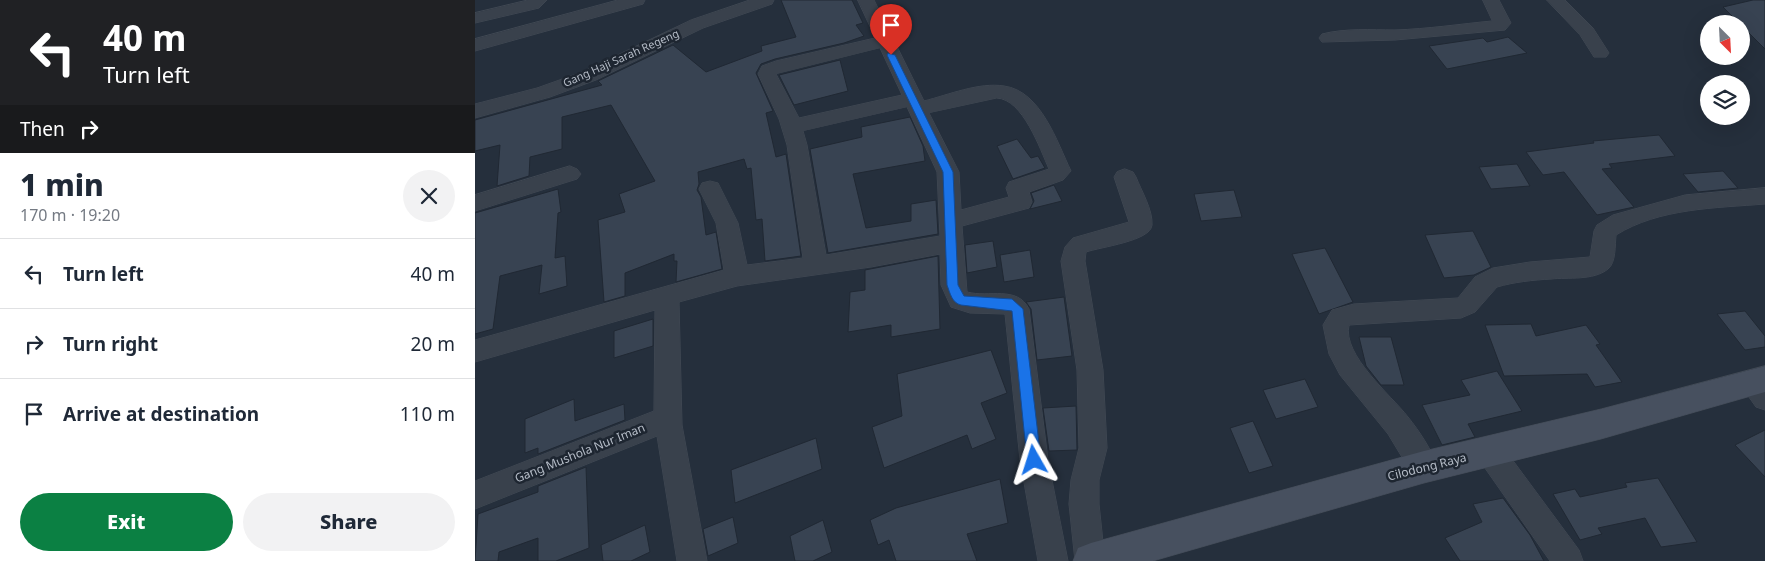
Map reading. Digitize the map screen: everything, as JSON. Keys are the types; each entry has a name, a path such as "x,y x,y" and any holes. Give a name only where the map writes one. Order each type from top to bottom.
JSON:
{"street":[{"path":"475,18 533,4 539,0"},
{"path":"475,45 637,0"},
{"name":"Gang Haji Sarah Regeng","path":"475,111 543,93 589,76 697,24 766,0"},
{"path":"866,0 948,172 953,285 961,301 1012,304 1017,309 1034,460 1053,561"},
{"path":"1328,38 1360,34 1395,35 1499,26 1502,23 1491,0"},
{"path":"1555,0 1587,32 1600,53"},
{"path":"816,264 797,145 791,126 767,74 769,70 884,41"},
{"path":"475,351 737,276 871,258 951,232 1021,202 1017,188 1056,175 1059,170 1033,115 1018,100 1004,92 916,104 791,126"},
{"path":"475,203 570,174"},
{"path":"1096,559 1084,504 1085,480 1093,448 1090,370 1073,261 1076,247 1081,244 1127,233 1141,226 1140,216 1125,177"},
{"path":"710,189 727,223 737,276"},
{"path":"1424,467 1398,425 1354,374 1339,352 1335,326 1341,317 1354,314 1461,308 1467,306 1473,300 1481,283 1493,278 1553,269 1582,269 1594,266 1601,262 1605,231 1621,221 1685,203 1765,196"},
{"path":"667,297 668,425 692,561"},
{"name":"Cilodong Raya","path":"1096,559 1424,467 1761,387"},
{"name":"Gang Mushola Nur Iman","path":"475,494 650,425 663,422 668,425"},
{"path":"1490,452 1568,561"}],"building":[{"path":"781,0 852,0 863,23 856,25 864,36 844,43 775,59 761,64 756,73 773,111 766,113 776,157 786,154 801,256 765,261 762,219 756,220 751,168 747,169 744,159 698,172 699,184 697,190 701,197 706,235 716,232 722,269 676,282 677,261 674,261 674,254 625,273 625,296 604,302 598,220 625,212 619,194 655,181 611,105 562,117 562,149 530,157 529,176 497,186 500,145 475,151 475,120 602,85 598,81 673,45 706,72 762,51 761,46 796,37"},
{"path":"1753,0 1765,0 1765,49 1750,34 1750,15 1731,15 1723,7"},
{"path":"1508,37 1527,53 1447,69 1429,46 1483,38 1487,42"},
{"path":"840,60 848,91 794,105 779,75"},
{"path":"910,117 923,146 925,161 853,174 866,228 911,221 911,204 936,200 938,234 828,253 810,149 862,137 861,127"},
{"path":"1659,135 1675,156 1609,164 1612,168 1602,169 1634,207 1597,215 1564,172 1543,175 1526,152 1594,143 1593,141"},
{"path":"1017,139 1031,158 1038,156 1045,168 1013,179 997,146"},
{"path":"1517,164 1530,186 1491,189 1479,167"},
{"path":"1723,171 1738,188 1698,192 1683,174"},
{"path":"1054,185 1062,201 1030,209 1034,201 1031,193"},
{"path":"558,189 561,212 558,213 555,258 565,256 567,286 539,294 542,265 500,276 493,329 475,334 475,213"},
{"path":"1234,190 1242,217 1201,221 1194,194"},
{"path":"1473,231 1491,267 1474,275 1444,278 1425,235"},
{"path":"993,241 997,267 967,273 965,245"},
{"path":"1325,248 1353,302 1319,314 1292,254"},
{"path":"1030,250 1034,277 1004,282 1000,255"},
{"path":"938,256 940,329 891,337 891,325 848,332 850,292 865,290 865,270"},
{"path":"1064,297 1072,356 1037,360 1031,309 1026,302"},
{"path":"1745,311 1765,336 1765,347 1745,350 1717,314"},
{"path":"653,319 653,346 614,358 614,331"},
{"path":"1531,324 1536,336 1586,325 1600,344 1596,345 1622,382 1595,387 1587,374 1504,376 1485,325"},
{"path":"1359,337 1391,337 1404,385 1381,385 1366,366"},
{"path":"991,350 1007,393 981,403 996,439 972,449 967,435 884,468 872,427 902,416 897,374"},
{"path":"1497,371 1522,411 1468,424 1475,437 1442,445 1422,405 1470,395 1461,380"},
{"path":"1305,379 1318,407 1276,419 1263,390"},
{"path":"574,399 575,421 624,404 625,420 538,454 538,448 525,453 525,419"},
{"path":"1076,406 1077,450 1049,451 1043,408"},
{"path":"1253,421 1273,466 1249,473 1230,428"},
{"path":"1765,430 1765,477 1735,445"},
{"path":"816,438 822,469 735,503 731,470"},
{"path":"586,467 589,548 556,561 538,561 538,538 499,552 498,561 475,561 478,514 538,492 538,486"},
{"path":"1658,478 1697,542 1661,547 1645,518 1598,528 1602,534 1580,540 1553,494 1575,489 1580,497 1627,487 1625,483"},
{"path":"1000,479 1008,523 967,534 977,561 896,561 889,540 878,545 870,520 896,508"},
{"path":"1503,498 1530,535 1544,561 1460,561 1445,538 1482,522 1473,504"},
{"path":"733,517 738,543 708,556 703,529"},
{"path":"823,520 832,552 813,561 795,561 790,536"},
{"path":"645,525 650,552 631,561 603,561 601,545"}],"route":[{"path":"891,55 948,172 953,285 956,294 961,301 969,303 1012,304 1017,309 1034,460"}]}
